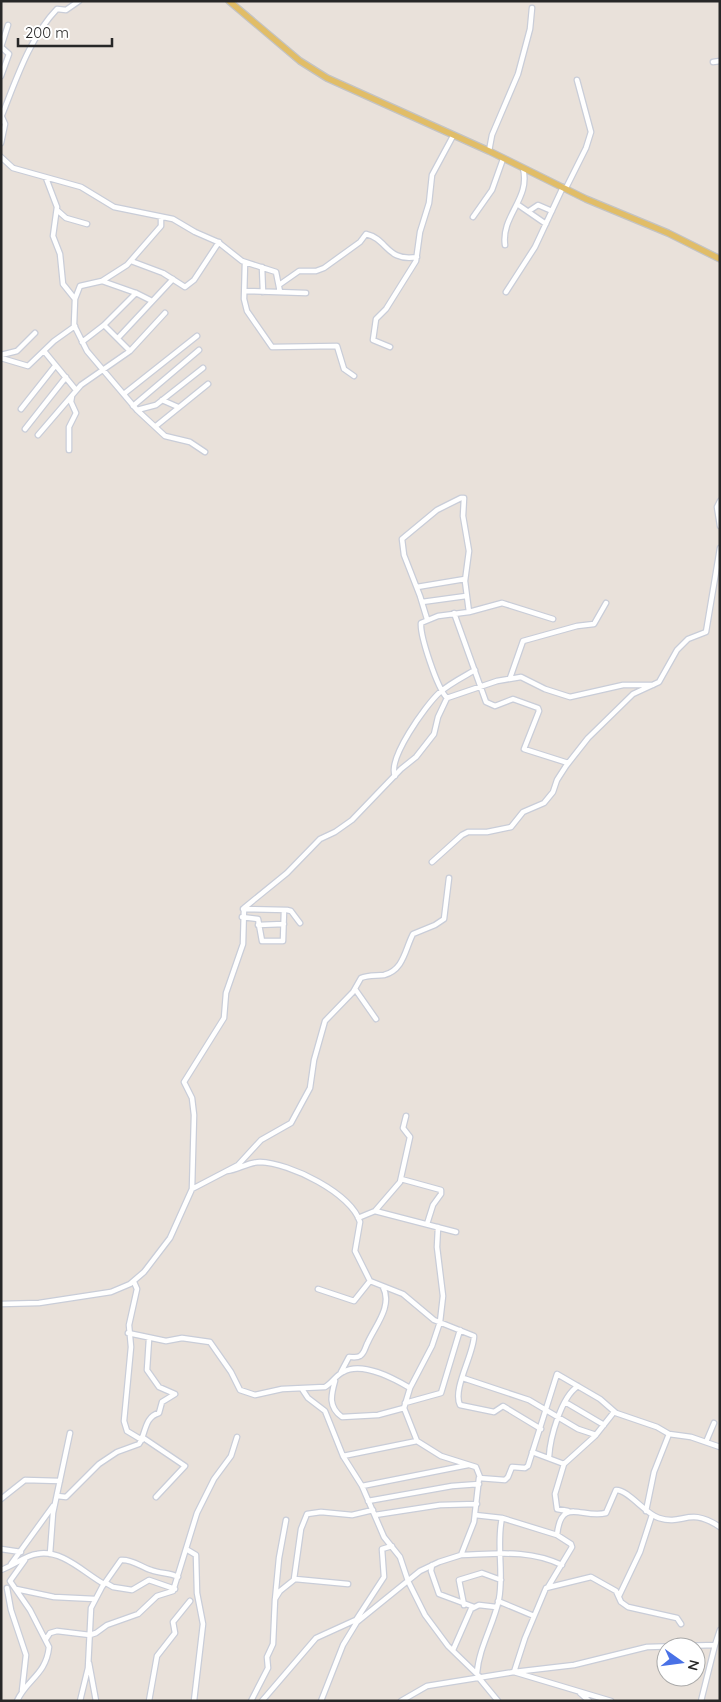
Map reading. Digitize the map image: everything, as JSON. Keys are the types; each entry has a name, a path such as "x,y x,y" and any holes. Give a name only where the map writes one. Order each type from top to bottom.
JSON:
{"main road":[{"path":"229,1 312,70 720,259"}],"street":[{"path":"1,143 5,124 2,115 20,70 57,9 66,10 79,1"},
{"path":"488,151 492,135 518,74 530,29 532,8"},
{"path":"1,76 9,55 1,47 8,25"},
{"path":"713,62 720,62"},
{"path":"506,292 535,247 586,148 591,132 577,80"},
{"path":"390,347 373,340 376,320 410,275 418,257 420,232 429,203 432,175 453,136"},
{"path":"1,157 13,168 77,185 114,207 177,221 195,232 219,242 245,262 278,274 280,292"},
{"path":"473,217 492,190 503,159"},
{"path":"505,245 506,230 524,191 523,168"},
{"path":"46,178 57,210 53,236 60,254 63,284 75,299"},
{"path":"517,204 546,224"},
{"path":"529,211 538,205 552,211"},
{"path":"57,210 66,218 87,224"},
{"path":"161,217 162,226 131,261 102,281 82,286 75,299 73,313 75,326 82,342 102,370 137,410 168,438 190,442 205,452"},
{"path":"279,285 299,271 316,271 324,268 360,242 366,234 373,237 396,256 403,258 418,257"},
{"path":"131,261 174,279 183,287 190,285 219,242"},
{"path":"245,262 247,311 273,348 337,346 344,369 354,376"},
{"path":"262,267 263,292"},
{"path":"118,338 174,279"},
{"path":"102,281 152,301"},
{"path":"245,291 306,293"},
{"path":"82,342 104,325 136,293"},
{"path":"38,435 76,390 130,351 165,313"},
{"path":"104,325 130,351"},
{"path":"1,357 28,366 75,326"},
{"path":"1,357 17,351 35,333"},
{"path":"124,393 197,336"},
{"path":"133,406 199,350"},
{"path":"44,351 76,390"},
{"path":"21,409 56,366"},
{"path":"137,410 150,407 162,400 203,368"},
{"path":"25,429 66,377"},
{"path":"156,426 208,384"},
{"path":"69,450 69,427 76,411 71,402 72,394"},
{"path":"162,400 178,407"},
{"path":"426,619 417,586 404,555 403,538 444,506 464,498 463,516 469,551 465,579 469,612"},
{"path":"720,501 717,507 720,526"},
{"path":"432,862 448,846 466,833 497,831 512,827 523,812 542,805 549,798 558,778 568,763 588,738 627,699 664,677 677,650 688,640 703,634 708,628 720,548"},
{"path":"417,586 465,579"},
{"path":"422,602 466,596"},
{"path":"510,678 523,640 577,626 594,624 606,603"},
{"path":"447,698 442,691 420,624 426,619 503,604 552,619"},
{"path":"454,613 486,702 489,705 497,705 513,699 539,708 524,749 568,763"},
{"path":"395,776 393,769 395,763 414,725 442,691 474,670"},
{"path":"1,1304 39,1303 120,1290 134,1282 170,1238 192,1189 194,1115 192,1098 184,1083 224,1018 226,993 243,942 243,909 287,873 320,839 351,821 416,757 432,737 447,698 510,678 526,677 545,689 570,697 623,685 653,685"},
{"path":"192,1189 227,1171 240,1162 261,1140 291,1122 310,1088 314,1060 325,1021 355,989 362,977 382,975 396,970 408,949 413,934 444,919 449,878"},
{"path":"243,909 291,911 300,923"},
{"path":"242,917 256,919 262,941 278,942 284,939 284,910"},
{"path":"258,925 284,924"},
{"path":"355,989 376,1019"},
{"path":"358,1218 375,1211 401,1179 410,1137 403,1128 406,1116"},
{"path":"227,1171 258,1162 283,1167 303,1175 342,1197 358,1218 360,1228 355,1251 370,1280 403,1294 425,1314 472,1334 474,1337 458,1393 460,1405 494,1412 503,1406 541,1429"},
{"path":"401,1179 441,1190 441,1194 433,1205 427,1224"},
{"path":"375,1211 456,1232"},
{"path":"438,1227 443,1296 440,1322 432,1346 410,1388 405,1405 417,1441 441,1456 469,1464 478,1470 480,1477 475,1515 461,1556"},
{"path":"318,1288 354,1301 370,1280"},
{"path":"134,1282 137,1289 128,1333 131,1347 124,1421 127,1430 166,1451 185,1466 156,1497"},
{"path":"128,1333 169,1341 182,1338 211,1342 240,1390 252,1395 282,1389 325,1387 340,1373 348,1358 362,1354 378,1324 386,1299 383,1287"},
{"path":"336,1378 331,1400 334,1409 342,1416 378,1415 441,1393 460,1330"},
{"path":"57,1496 66,1497 99,1464 117,1452 138,1445 142,1439 144,1427 153,1416 159,1414 162,1402 175,1394 158,1387 147,1370 149,1338"},
{"path":"340,1373 353,1368 365,1370 393,1379 410,1388"},
{"path":"480,1477 505,1480 512,1466 525,1468 528,1466 557,1374 605,1402 614,1412 657,1427 669,1434 687,1436 720,1447"},
{"path":"463,1378 522,1397 578,1429 596,1435"},
{"path":"549,1457 550,1441 565,1402 571,1391 578,1386"},
{"path":"302,1389 308,1398 324,1409 343,1456 362,1486 384,1537 400,1557 408,1581 425,1615 453,1650 479,1676 498,1701"},
{"path":"565,1402 604,1425"},
{"path":"614,1412 596,1435 564,1464 555,1494 555,1507 590,1514 606,1513 614,1493 618,1490 652,1515 666,1519 699,1516 720,1527"},
{"path":"706,1442 714,1423"},
{"path":"50,1554 51,1520 70,1433"},
{"path":"646,1511 654,1472 669,1434"},
{"path":"46,1639 50,1634 58,1631 90,1635 107,1625 138,1614 157,1596 175,1589 197,1513 211,1485 231,1456 237,1437"},
{"path":"343,1456 417,1441"},
{"path":"532,1452 564,1464"},
{"path":"362,1486 469,1464"},
{"path":"1,1499 24,1480 60,1481"},
{"path":"368,1501 452,1486 478,1484"},
{"path":"3,1569 21,1552 55,1502"},
{"path":"275,1601 280,1591 294,1579 301,1529 307,1514 314,1512 352,1515 440,1505 477,1504"},
{"path":"558,1535 560,1523 568,1511"},
{"path":"475,1515 502,1518 558,1535 572,1546 548,1587 534,1616 514,1672"},
{"path":"619,1596 640,1552 652,1515"},
{"path":"479,1676 481,1651 498,1601 501,1580 500,1534 502,1518"},
{"path":"251,1701 268,1668 267,1657 273,1644 274,1589 286,1520"},
{"path":"356,1620 365,1603 382,1582 384,1570 382,1548 392,1546"},
{"path":"1,1549 21,1552"},
{"path":"186,1549 196,1555 197,1593 203,1621 194,1701"},
{"path":"321,1701 348,1634 364,1617 420,1571 432,1565 461,1556 501,1552 537,1555 562,1565"},
{"path":"3,1569 35,1554 50,1554 72,1563 112,1587 132,1590 148,1580 175,1589"},
{"path":"21,1692 41,1672 48,1651 46,1639 10,1579 25,1560"},
{"path":"80,1701 88,1661 91,1610 95,1599 123,1560 178,1577"},
{"path":"432,1565 431,1571 439,1594 451,1597 464,1605 496,1607"},
{"path":"464,1605 459,1580 482,1573 501,1580"},
{"path":"548,1587 591,1577 613,1590 628,1607 676,1618 681,1624"},
{"path":"294,1579 348,1584"},
{"path":"7,1588 11,1610 26,1655 21,1692 17,1701"},
{"path":"1,1589 15,1588 49,1597 95,1599"},
{"path":"149,1701 158,1656 175,1633 173,1622 190,1601"},
{"path":"498,1601 534,1616"},
{"path":"453,1650 467,1616 474,1607"},
{"path":"262,1701 313,1640 364,1617"},
{"path":"701,1701 720,1630"},
{"path":"401,1701 427,1686 479,1676 574,1665 647,1647 715,1645"},
{"path":"88,1661 96,1701"},
{"path":"514,1672 611,1701"},
{"path":"579,1692 589,1701"}]}
